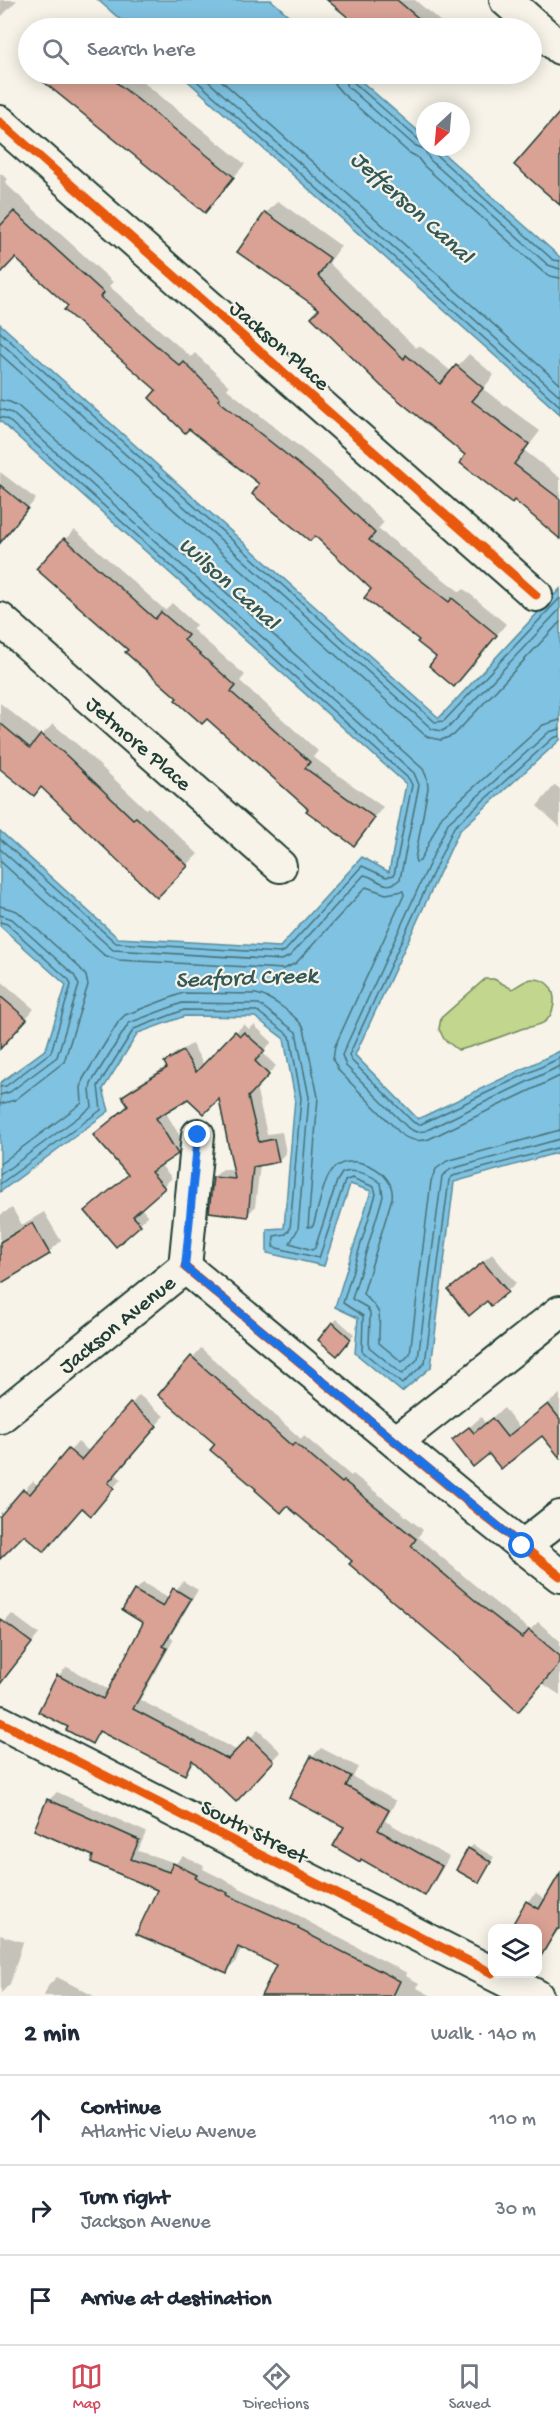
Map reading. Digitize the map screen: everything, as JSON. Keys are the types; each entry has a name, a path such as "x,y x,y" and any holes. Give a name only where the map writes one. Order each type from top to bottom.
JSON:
{"street":[{"path":"506,0 526,18"},
{"path":"542,32 560,48"},
{"name":"Jackson Place","path":"0,122 536,595"},
{"name":"Jetmore Place","path":"0,619 280,866"},
{"name":"Jackson Avenue","path":"0,1417 185,1267 198,1135"},
{"path":"185,1267 560,1576"},
{"path":"396,1442 560,1312"},
{"path":"522,1546 560,1517"},
{"name":"South Street","path":"0,1722 488,1970"},
{"name":"South Street","path":"503,1978 537,1996"}],"green space":[{"path":"485,979 494,979 512,989 530,979 546,983 553,993 551,1014 541,1024 458,1050 444,1039 439,1029 441,1018"}],"water":[{"path":"98,0 271,0 292,18 119,18"},
{"name":"Jefferson Canal","path":"191,84 364,84 416,129 416,156 446,156 560,257 560,414"},
{"path":"0,324 439,718 560,589 560,740 459,831 355,1055 418,1119 560,1051 560,1152 454,1182 431,1367 402,1392 355,1353 358,1318 335,1307 371,1191 350,1184 324,1266 267,1253 267,1229 284,1228 295,1098 284,1039 255,1017 185,1016 138,1033 103,1089 109,1111 0,1192 0,1083 46,1049 66,985 0,926 0,831 118,938 280,947 362,857 389,872 406,784 0,421"}],"building":[{"path":"327,0 397,0 418,18 349,18"},
{"path":"46,84 118,84 234,177 205,213"},
{"path":"560,112 560,205 514,165"},
{"path":"14,211 104,293 100,297 180,366 184,362 220,398 218,400 321,482 375,533 369,540 449,602 452,598 497,635 454,687 429,666 436,657 417,642 419,640 364,598 371,589 315,536 310,541 252,494 259,484 189,429 185,433 149,398 156,390 64,310 68,306 15,258 0,274 0,226"},
{"path":"265,212 330,258 318,276 404,359 406,355 440,384 456,365 483,388 472,401 529,444 514,464 560,499 560,539 514,500 512,503 460,463 465,455 381,386 311,317 319,309 237,252"},
{"path":"0,485 28,508 0,543"},
{"path":"64,538 155,619 161,612 188,635 184,640 236,686 231,692 310,762 305,768 375,818 354,846 306,811 308,809 207,719 202,724 175,700 177,698 125,652 128,650 36,569"},
{"path":"0,723 30,748 41,734 188,866 157,898 41,787 34,796 0,769"},
{"path":"0,996 27,1019 0,1049"},
{"path":"235,1031 240,1036 244,1032 265,1051 255,1061 269,1075 248,1097 259,1142 274,1139 279,1162 253,1167 248,1217 209,1212 213,1177 235,1179 219,1099 204,1114 188,1099 156,1118 178,1154 151,1172 165,1188 133,1216 141,1225 116,1247 85,1211 128,1175 93,1135 128,1106 122,1096 167,1068 164,1062 183,1051 196,1072"},
{"path":"32,1223 50,1254 0,1284 0,1242"},
{"path":"483,1262 508,1292 491,1306 487,1301 469,1316 448,1290"},
{"path":"332,1322 351,1339 337,1356 318,1340"},
{"path":"191,1356 292,1446 295,1443 342,1483 344,1481 416,1539 411,1546 484,1608 522,1638 529,1630 560,1656 560,1663 518,1712 449,1649 349,1564 352,1561 287,1506 281,1513 210,1450 215,1444 158,1395"},
{"path":"130,1403 157,1426 108,1483 114,1488 91,1516 82,1508 44,1552 24,1535 0,1559 0,1516 23,1489 30,1494 68,1449 81,1460"},
{"path":"548,1404 560,1419 560,1458 542,1436 501,1469 489,1454 473,1467 452,1440 469,1427 474,1433 492,1418 507,1437"},
{"path":"173,1588 191,1599 163,1646 167,1648 133,1709 228,1759 249,1737 274,1761 236,1802 192,1760 185,1775 99,1731 92,1744 66,1730 68,1727 38,1712 57,1675 103,1699 143,1623 122,1610 134,1590 163,1607"},
{"path":"0,1619 32,1643 0,1684"},
{"path":"311,1756 351,1776 346,1786 389,1810 378,1830 442,1866 425,1896 361,1859 360,1862 333,1846 344,1827 289,1798"},
{"path":"47,1799 139,1840 131,1859 169,1872 173,1863 197,1875 195,1878 228,1893 227,1895 299,1927 298,1929 400,1981 393,1996 261,1996 276,1965 238,1947 227,1973 136,1934 157,1890 91,1862 93,1856 34,1830"},
{"path":"468,1848 491,1862 479,1883 456,1870"},
{"path":"560,1873 560,1929 557,1929 542,1954 542,1924 513,1924 526,1901 539,1909"}],"cycle path":[{"path":"0,122 536,595"},
{"path":"185,1267 560,1576"},
{"path":"0,1722 488,1971"}],"route":[{"path":"198,1135 185,1267 522,1546"}],"water label":[{"name":"Wilson Canal","path":"230,582"},
{"name":"Seaford Creek","path":"246,976"}]}
